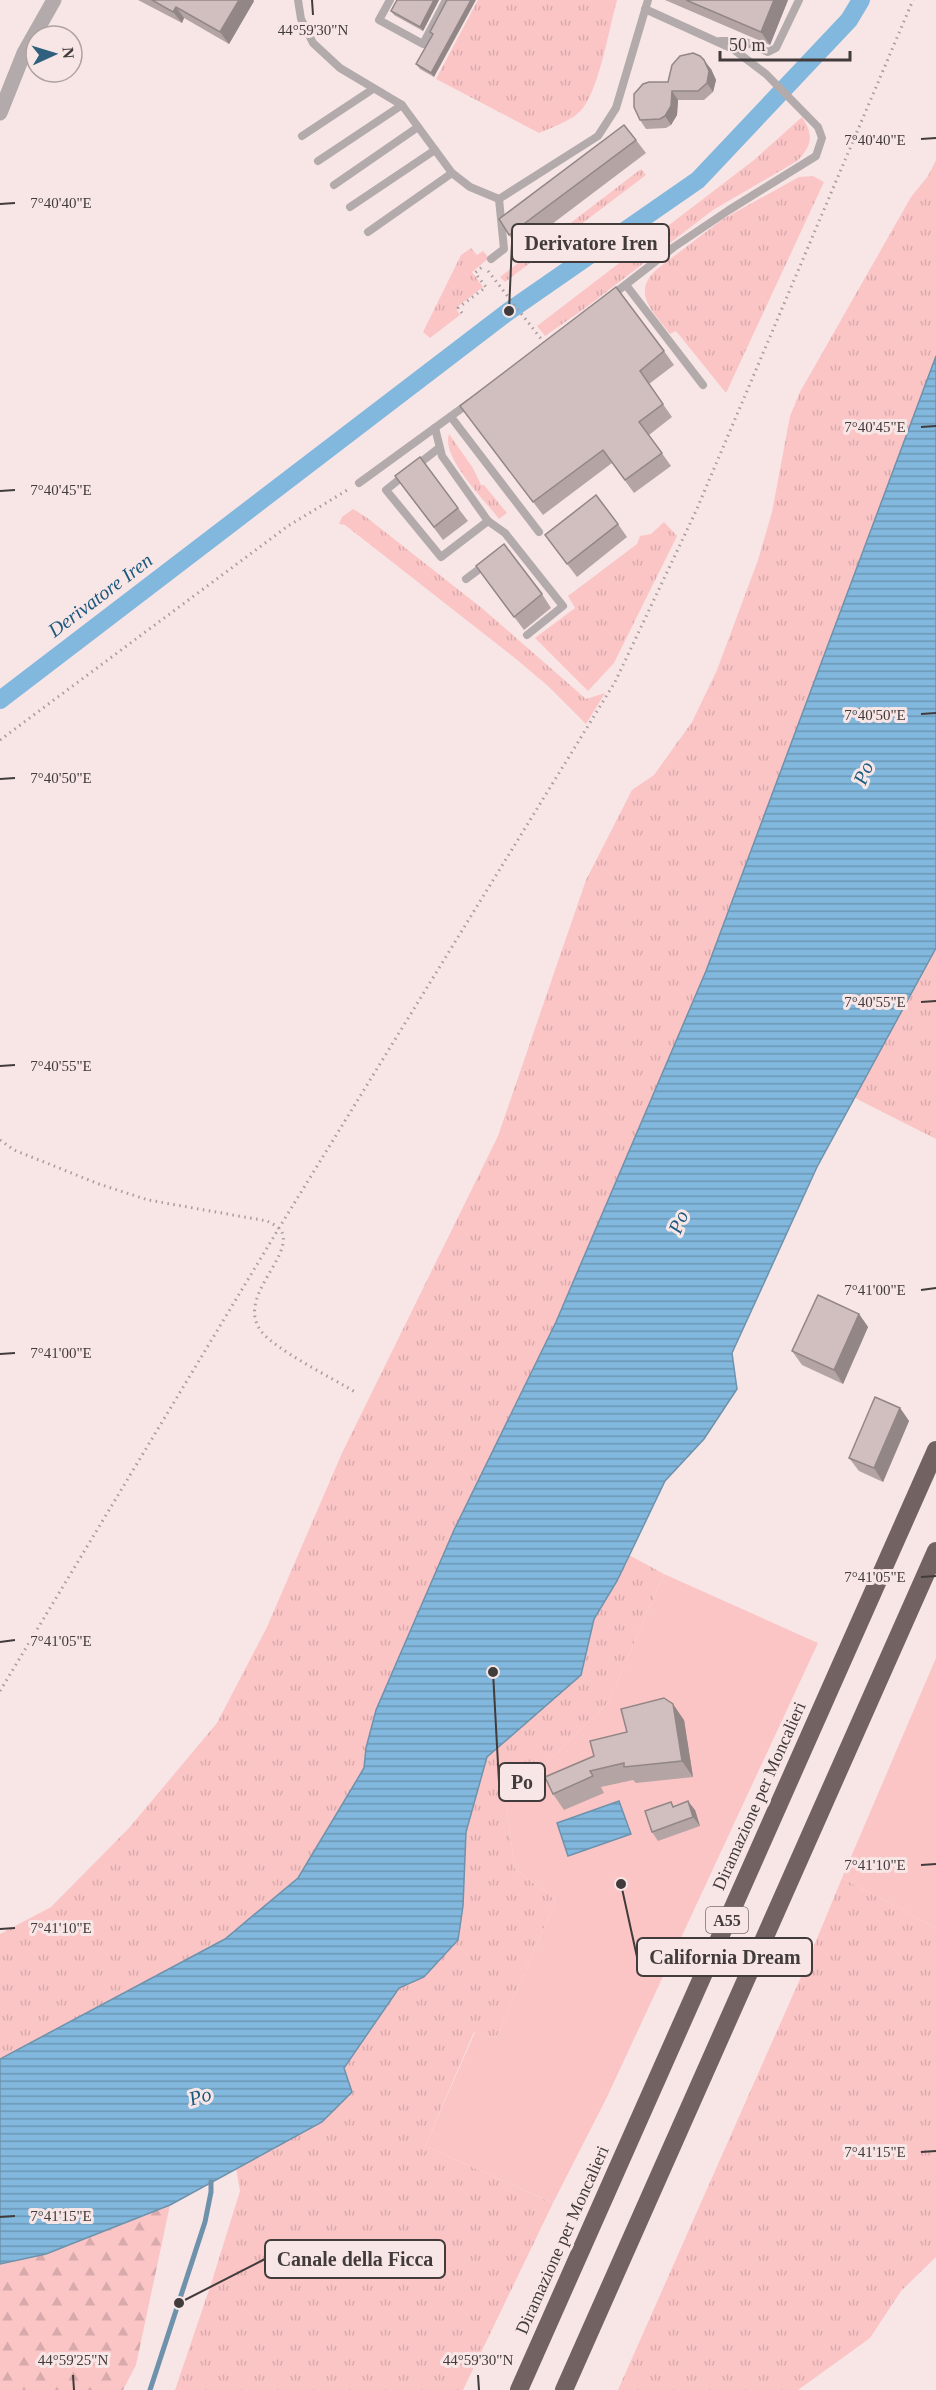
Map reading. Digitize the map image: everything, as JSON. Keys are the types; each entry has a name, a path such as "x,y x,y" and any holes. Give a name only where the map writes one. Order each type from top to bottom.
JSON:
{"highway":[{"name":"Diramazione per Moncalieri","path":"519,2390 936,1450"},
{"name":"A55","path":"564,2390 936,1551"}],"street":[{"path":"0,113 24,53 54,0"}],"lane":[{"path":"298,0 301,19 313,43 340,68 402,105 452,173 470,187 499,199"},
{"path":"390,0 379,20 423,44 446,0"},
{"path":"499,199 598,136 616,108 648,0"},
{"path":"715,41 743,41 768,52 776,48 799,0"},
{"path":"599,305 674,247 816,156 822,138 818,127 766,74 733,49 645,9"},
{"path":"302,136 373,89"},
{"path":"318,161 402,105"},
{"path":"334,185 418,127"},
{"path":"350,207 435,150"},
{"path":"368,232 452,173"},
{"path":"491,259 504,249 499,199"},
{"path":"626,285 703,385"},
{"path":"359,483 477,398"},
{"path":"451,417 539,531"},
{"path":"435,428 442,456 489,521 505,533 563,606 527,635"},
{"path":"439,448 386,490 441,557 489,521"},
{"path":"504,550 513,543"},
{"path":"466,579 494,557"}],"path":[{"path":"0,1691 279,1228 615,682 696,511 913,0"},
{"path":"462,313 458,308 486,287 475,273 484,265 546,345"},
{"path":"0,740 288,526 359,483"},
{"path":"0,1140 14,1150 36,1159 99,1184 148,1200 267,1221 279,1228 284,1236 282,1247 256,1302 255,1316 261,1331 277,1344 355,1392"}],"green space":[{"path":"478,0 617,0 594,86 579,112 563,123 539,133 436,79"},
{"path":"802,117 806,123 810,140 806,150 797,161 713,210 584,309 545,336 537,326 754,160"},
{"path":"936,160 936,356 706,971 556,1322 454,1530 376,1710 366,1748 364,1768 298,1878 225,1939 0,2059 0,1934 51,1907 129,1828 217,1723 267,1627 342,1453 498,1136 586,880 632,790 654,775 692,722 717,670 758,560 772,512 790,416 800,392 911,197 928,176"},
{"path":"641,169 646,175 505,282 500,277"},
{"path":"813,176 824,182 726,393 676,331 670,334 657,318 647,302 645,286 657,269 723,219 799,177"},
{"path":"471,248 477,255 483,251 489,258 472,272 483,287 456,308 460,315 430,338 423,332 461,255"},
{"path":"449,434 473,468 481,485 484,485 507,513 499,519 451,455 448,444"},
{"path":"353,509 483,609 586,699 605,693 586,724 548,686 516,659 345,525 339,524 342,517"},
{"path":"664,522 677,536 614,663 588,691 535,638 575,608 568,596 637,544 640,536 651,534"},
{"path":"936,948 936,1139 855,1098"},
{"path":"629,1555 664,1574 608,1703 506,1802 515,1869 556,1900 496,2038 474,2032 425,2146 553,2203 463,2390 175,2390 240,2191 236,2168 322,2122 344,2069 399,1987 424,1977 458,1940 463,1906 466,1832 487,1757 581,1675 594,1619"},
{"path":"664,1574 818,1643 607,2097 553,2203 425,2146 475,2032 496,2038 556,1900 515,1869 506,1802 608,1703"},
{"path":"936,1658 936,1928 842,1878"},
{"path":"842,1878 936,1928 936,2257 901,2291 870,2338 798,2390 618,2390 804,1970"},
{"path":"170,2205 136,2365 123,2390 0,2390 0,2264 46,2254"}],"water":[{"path":"936,356 936,948 817,1167 732,1353 737,1389 704,1439 665,1481 617,1581 594,1619 581,1675 487,1757 466,1832 463,1906 458,1940 424,1977 399,1988 344,2068 352,2092 322,2122 170,2205 46,2254 0,2264 0,2059 225,1939 298,1878 364,1768 366,1748 376,1710 454,1530 556,1322 706,971"},
{"path":"619,1801 631,1834 568,1856 557,1823"}],"building":[{"path":"152,0 239,0 220,32 176,7 173,12"},
{"path":"397,0 434,0 420,27 391,11"},
{"path":"447,0 471,0 431,73 416,64 433,34 430,32"},
{"path":"686,0 774,0 761,32"},
{"path":"693,53 704,60 709,71 707,83 698,91 672,91 671,106 665,116 660,119 640,120 634,107 634,94 643,84 668,82 672,65 680,56"},
{"path":"624,125 636,140 509,235 499,219"},
{"path":"616,287 664,351 640,371 663,404 639,422 662,453 625,480 603,450 533,502 460,406"},
{"path":"420,457 458,508 434,527 395,476"},
{"path":"596,495 618,524 567,564 545,535"},
{"path":"504,544 542,594 514,617 476,566"},
{"path":"818,1295 859,1314 834,1370 792,1351"},
{"path":"875,1397 900,1408 874,1468 849,1458"},
{"path":"664,1698 673,1704 682,1761 624,1767 624,1763 590,1771 593,1776 553,1794 545,1777 594,1756 590,1741 627,1732 621,1709"},
{"path":"688,1801 693,1817 652,1832 645,1811 671,1802 673,1807"}],"waterway":[{"name":"Derivatore Iren","path":"0,700 509,311 698,180 849,20 861,0"},
{"path":"150,2390 205,2222 211,2182"}],"place":[{"name":"Derivatore Iren","path":"509,311"},
{"name":"Po","path":"493,1672"},
{"name":"California Dream","path":"621,1884"},
{"name":"Canale della Ficca","path":"179,2303"}]}
